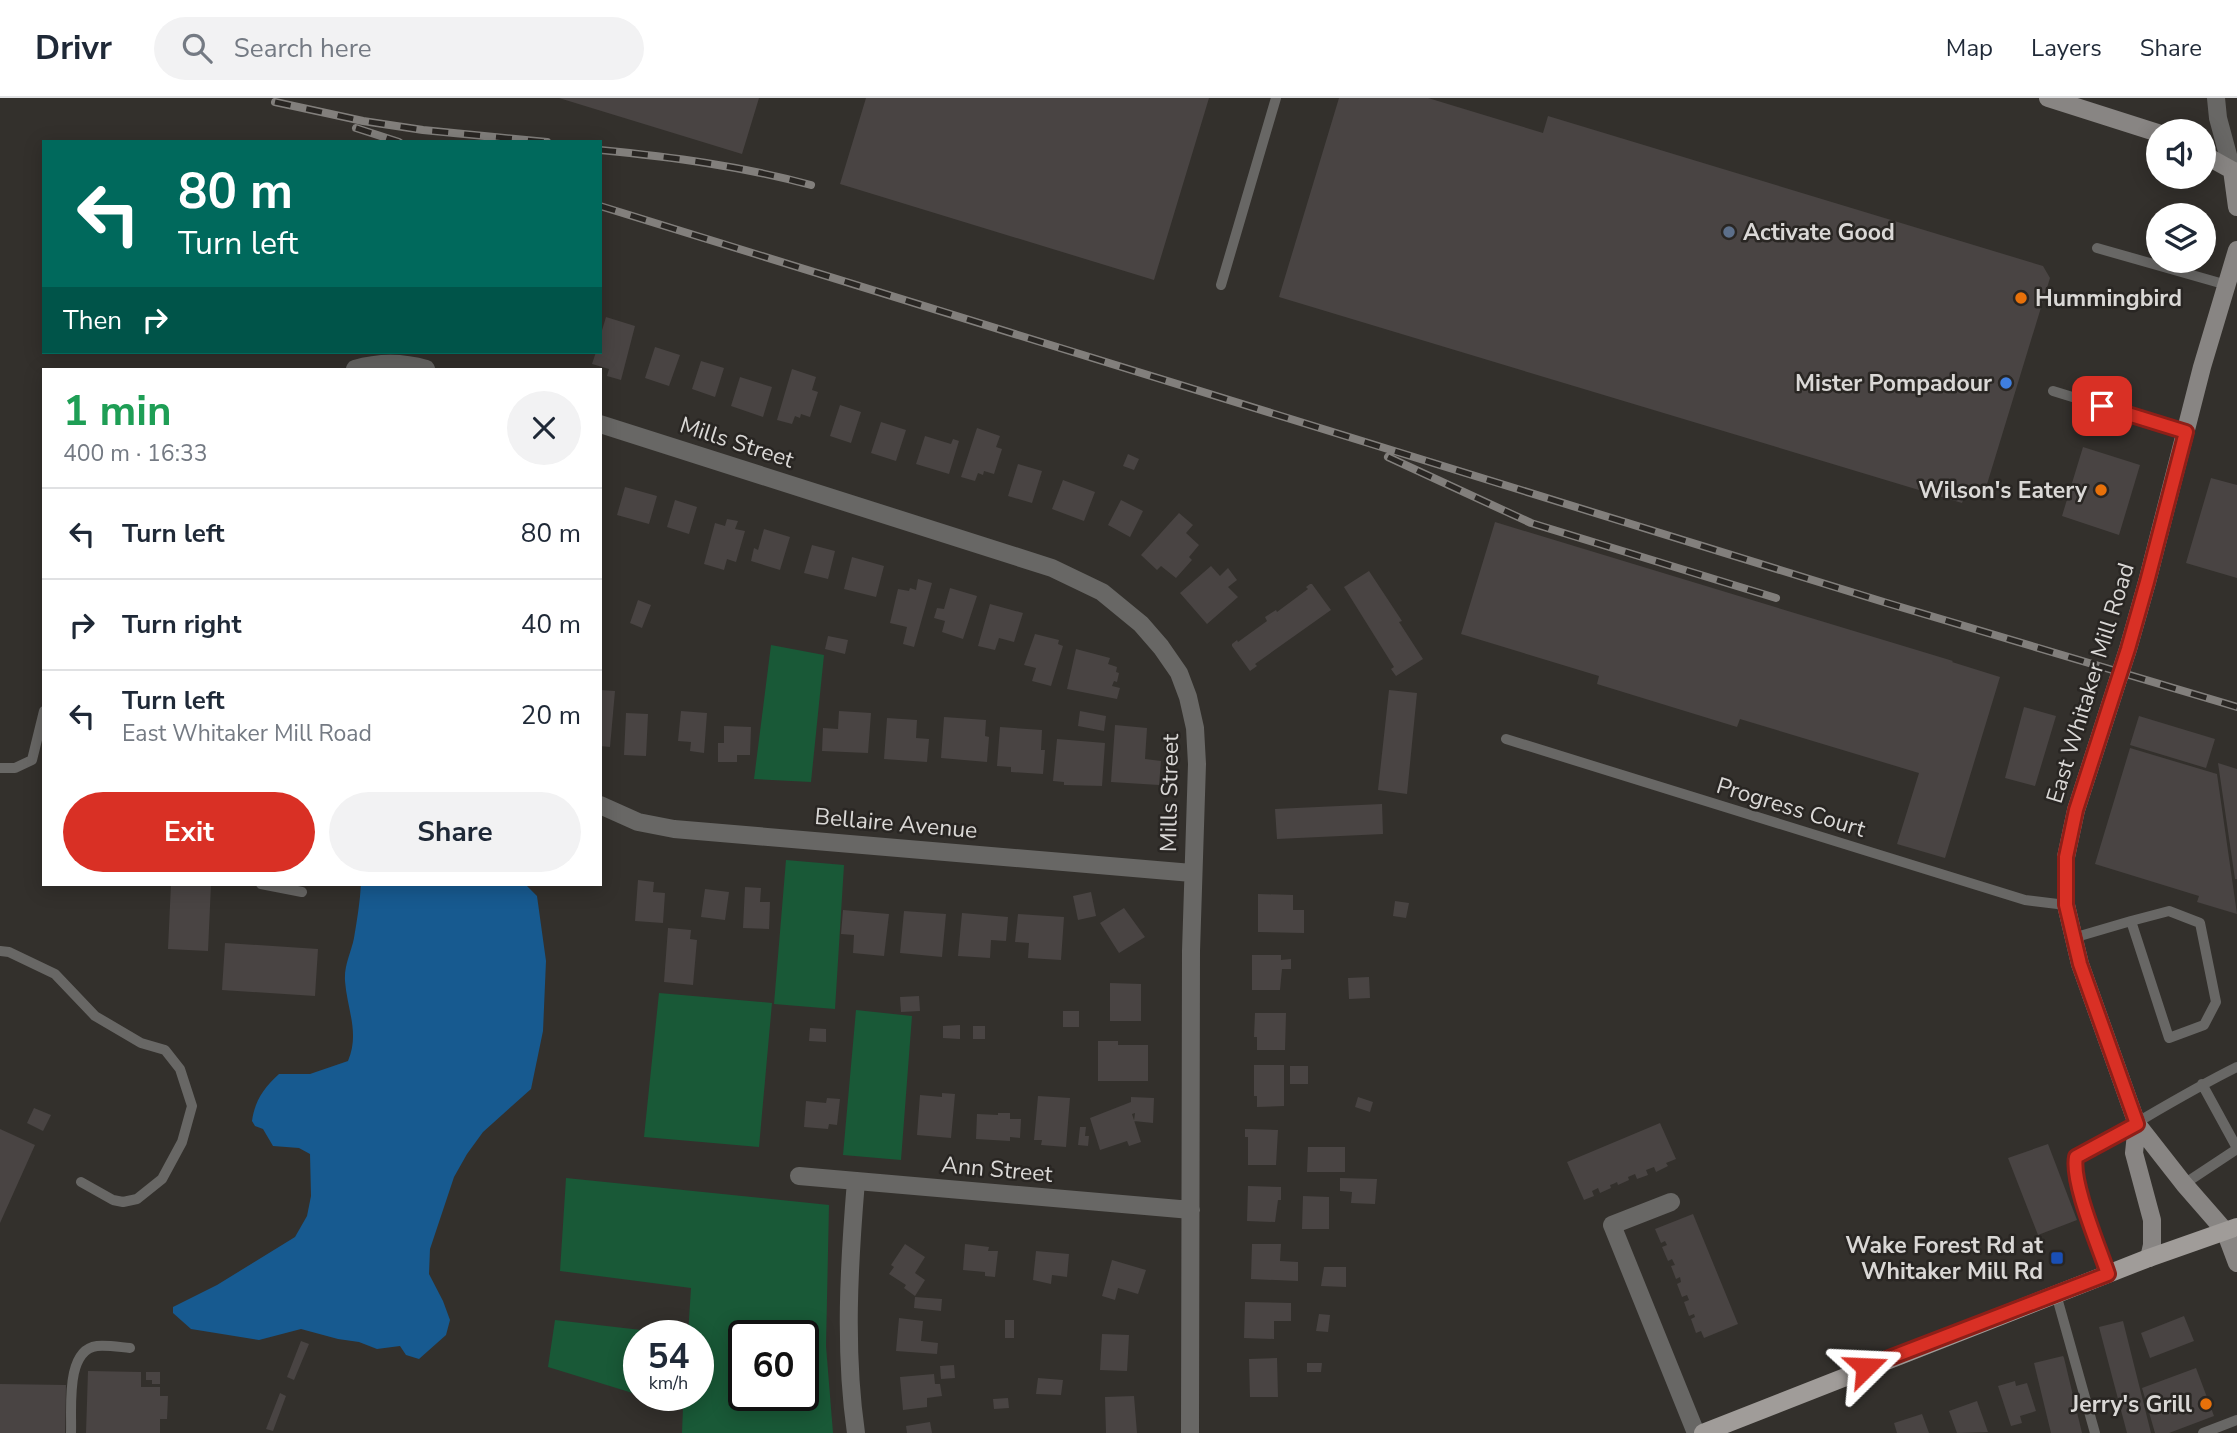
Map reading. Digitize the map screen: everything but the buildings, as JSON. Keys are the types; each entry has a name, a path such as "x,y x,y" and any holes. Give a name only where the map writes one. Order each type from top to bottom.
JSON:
{"main road":[{"path":"2049,98 2146,129"},
{"path":"2216,161 2235,172 2237,207"},
{"name":"East Whitaker Mill Road","path":"2237,250 2202,367 2128,649 2076,810 2066,857 2066,905 2080,964 2137,1124 2184,1184 2231,1229 2237,1264"},
{"path":"2137,1124 2134,1153 2152,1220 2149,1258"},
{"path":"1703,1433 2149,1258 2231,1229"}],"street":[{"path":"2216,98 2218,118 2235,172"},
{"path":"359,368 399,363 422,368"},
{"name":"Mills Street","path":"602,425 1052,568 1102,592 1119,604 1161,647 1179,673 1195,728 1197,764 1192,873 1190,1433"},
{"name":"Bellaire Avenue","path":"602,806 620,816 655,827 1192,873"},
{"name":"Ann Street","path":"799,1176 1191,1210"},
{"path":"856,1181 849,1337 856,1433"},
{"path":"1671,1202 1612,1225 1696,1433"}],"lane":[{"path":"1221,285 1276,98"},
{"path":"2097,248 2227,285"},
{"path":"2053,391 2186,432"},
{"path":"0,768 15,768 32,760 42,720"},
{"name":"Progress Court","path":"1506,739 2025,900 2066,905"},
{"path":"271,886 302,892"},
{"path":"2073,937 2132,921 2169,911 2200,923 2216,1002 2204,1026 2169,1038 2132,921"},
{"path":"0,951 9,952 55,974 95,1016 141,1043 165,1050 180,1069 191,1106 182,1142 162,1179 137,1199 123,1202 113,1200 80,1182"},
{"path":"2108,1274 2078,1183 2074,1163 2076,1157 2202,1084 2237,1067"},
{"path":"2184,1184 2237,1148 2202,1084"},
{"path":"2224,1122 2237,1119"},
{"path":"2056,1294 2095,1433"},
{"path":"71,1433 73,1368 84,1350 96,1346 130,1348"},
{"path":"2203,1433 2237,1420"}],"green space":[{"path":"771,645 824,655 811,782 754,779"},
{"path":"786,860 844,865 835,1009 774,1004"},
{"path":"659,993 772,1003 759,1147 644,1137"},
{"path":"856,1010 912,1016 901,1160 843,1155"},
{"path":"566,1178 829,1205 826,1346 833,1433 682,1433 683,1411 714,1411 714,1320 689,1320 691,1288 560,1271"},
{"path":"555,1320 623,1328 623,1390 548,1367"}],"water":[{"path":"361,886 527,886 537,896 546,961 543,1031 531,1089 483,1132 454,1177 430,1249 429,1274 450,1320 446,1335 419,1359 406,1355 400,1346 377,1349 359,1342 301,1329 259,1340 191,1329 173,1313 173,1307 217,1285 295,1237 307,1216 311,1196 310,1154 299,1148 273,1146 263,1129 255,1126 252,1121 261,1095 279,1074 310,1074 348,1061 353,1031 345,975"}],"railway":[{"path":"275,102 363,121 526,140"},
{"path":"356,128 393,140"},
{"path":"602,150 706,163 811,185"},
{"path":"602,207 1887,603 2237,707"},
{"path":"1388,457 1531,523 1776,598"}],"place":[{"name":"Activate Good","path":"1729,232"},
{"name":"Hummingbird","path":"2021,298"},
{"name":"Mister Pompadour","path":"2006,383"},
{"name":"Wilson's Eatery","path":"2101,490"},
{"name":"Wake Forest Rd at Whitaker Mill Rd","path":"2057,1258"},
{"name":"Jerry's Grill","path":"2206,1404"}],"route":[{"path":"1866,1367 2108,1274 2074,1163 2076,1157 2137,1124 2080,964 2066,905 2066,857 2091,759 2147,582 2186,432 2102,406"}]}
